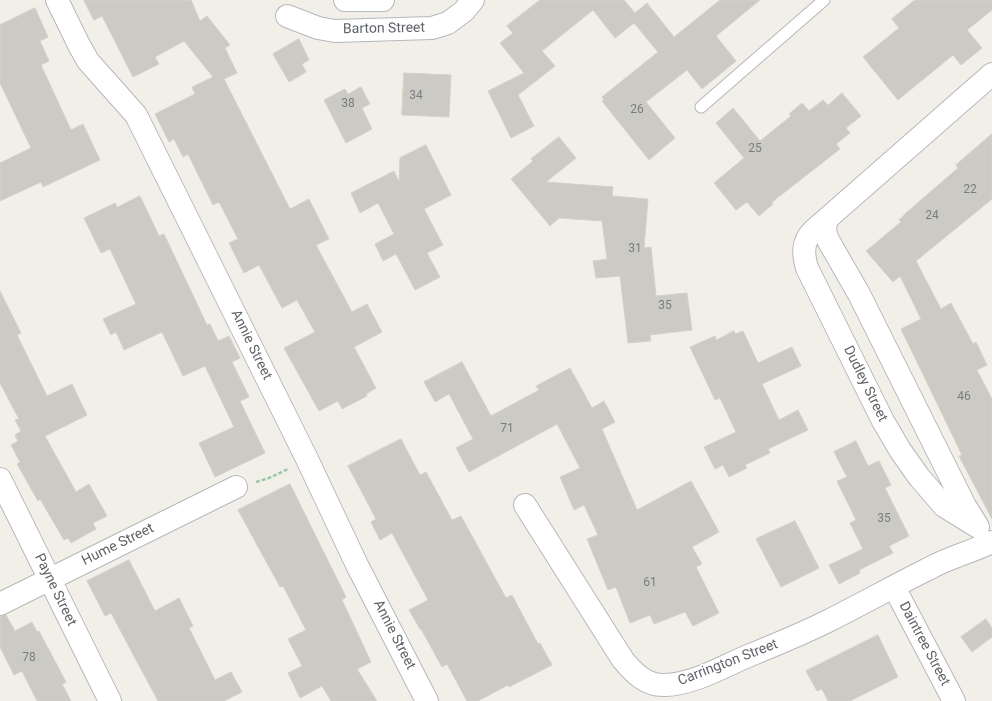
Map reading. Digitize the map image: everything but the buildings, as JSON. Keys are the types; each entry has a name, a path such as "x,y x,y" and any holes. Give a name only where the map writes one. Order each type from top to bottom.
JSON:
{"street":[{"name":"Annie Street","path":"57,0 78,45 88,61 136,115 358,565 427,701"},
{"name":"Barton Street","path":"345,0 383,0"},
{"name":"Barton Street","path":"287,16 318,28 335,30 432,28 448,23 464,12 473,0"},
{"name":"Dudley Street","path":"987,538 949,510 934,495 900,450 876,408 805,262 804,249 805,242 810,234 992,74"},
{"path":"826,220 825,231 828,240 859,294 965,506 987,538"},
{"name":"Payne Street","path":"0,479 110,701"},
{"name":"Hume Street","path":"0,604 236,487"},
{"name":"Carrington Street","path":"525,505 624,660 634,673 653,684 664,685 682,683 812,628 987,538"},
{"name":"Daintree Street","path":"894,587 954,701"}],"lane":[{"path":"701,107 824,0"}],"path":[{"path":"236,487 269,478 307,459"}]}
